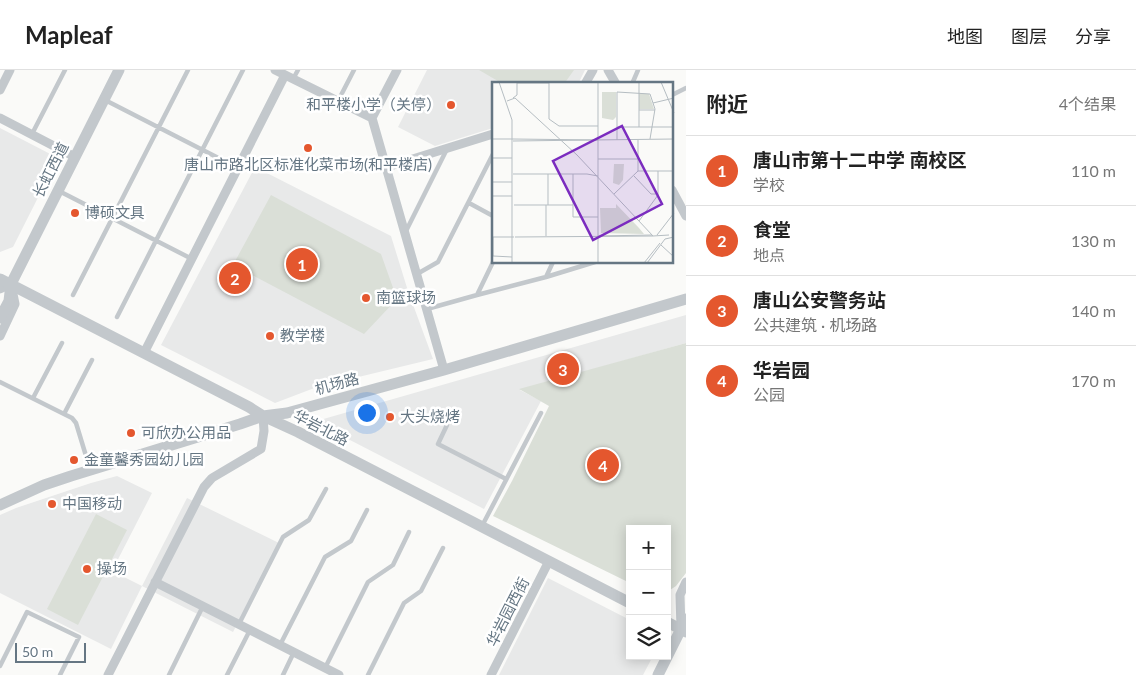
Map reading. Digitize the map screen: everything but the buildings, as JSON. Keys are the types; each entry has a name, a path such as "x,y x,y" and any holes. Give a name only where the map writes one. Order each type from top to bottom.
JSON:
{"street":[{"path":"0,90 10,70"},
{"name":"长虹西道","path":"0,318 9,301 4,288 58,191 119,70"},
{"path":"275,70 372,118"},
{"path":"396,70 372,118 444,370"},
{"path":"587,82 593,70"},
{"path":"608,70 615,82"},
{"path":"144,353 238,168 289,77"},
{"path":"0,118 75,157"},
{"path":"387,167 492,135"},
{"path":"674,194 686,216"},
{"name":"华岩北路","path":"0,279 4,288 144,353 263,416 298,432 626,601"},
{"path":"0,336 15,304 4,288"},
{"name":"机场路","path":"0,505 44,485 263,416 287,413 444,370 686,299"},
{"path":"108,675 204,487 212,478 260,449 264,432 263,416"},
{"name":"华岩园西街","path":"491,675 549,561"},
{"path":"155,582 339,675"},
{"path":"658,675 684,627 680,595 686,582"},
{"path":"671,623 684,627"}],"lane":[{"path":"32,134 65,70"},
{"path":"73,295 188,70"},
{"path":"117,318 243,70"},
{"path":"289,77 298,70"},
{"path":"338,101 354,70"},
{"path":"633,82 638,70"},
{"path":"674,94 686,88"},
{"path":"104,100 238,168"},
{"path":"405,232 447,149"},
{"path":"417,274 438,262 492,158"},
{"path":"58,191 192,259"},
{"path":"469,203 492,215"},
{"path":"477,295 493,264"},
{"path":"546,277 552,264"},
{"path":"427,309 588,264"},
{"path":"33,398 62,343"},
{"path":"64,414 92,360"},
{"path":"0,382 72,418 76,423 90,471"},
{"path":"482,527 541,413"},
{"path":"447,425 438,444 506,479"},
{"path":"239,624 283,537 309,520 326,490"},
{"path":"280,645 325,557 351,541 367,510"},
{"path":"325,668 368,582 392,565 409,532"},
{"path":"368,675 404,603 421,590 443,548"},
{"path":"169,675 204,606"},
{"path":"0,666 27,612 79,637 60,675"},
{"path":"227,675 250,630"},
{"path":"283,675 294,652"}],"shaded area":[{"name":"和平楼小学（关停）","path":"427,70 585,70 579,82 492,82 492,128 435,146 398,127"},
{"path":"479,70 574,70 565,82 500,82"},
{"path":"0,128 58,158 13,247 0,252"},
{"path":"255,167 391,236 408,291 433,359 317,387 275,403 161,345"},
{"path":"271,195 381,254 397,299 364,334 233,265"},
{"path":"686,315 686,343 520,390 541,401 484,509 313,422"},
{"path":"686,343 686,573 676,586 671,589 671,525 626,525 626,581 493,516 549,406 519,389"},
{"path":"117,476 152,493 112,571 142,586 111,649 0,593 0,515 91,483"},
{"path":"187,498 279,543 233,632 142,586"},
{"name":"操场","path":"96,514 127,530 78,625 47,609"},
{"path":"548,578 626,618 626,660 651,660 643,675 499,675"}],"place":[{"name":"和平楼小学（关停）","path":"451,105"},
{"name":"唐山市路北区标准化菜市场(和平楼店)","path":"308,148"},
{"name":"博硕文具","path":"75,213"},
{"name":"唐山市第十二中学 南校区","path":"302,264"},
{"name":"食堂","path":"235,278"},
{"name":"南篮球场","path":"366,298"},
{"name":"教学楼","path":"270,336"},
{"name":"唐山公安警务站","path":"563,369"},
{"name":"大头烧烤","path":"390,417"},
{"name":"可欣办公用品","path":"131,433"},
{"name":"金童馨秀园幼儿园","path":"74,460"},
{"name":"华岩园","path":"603,465"},
{"name":"中国移动","path":"52,504"},
{"name":"操场","path":"87,569"}]}
